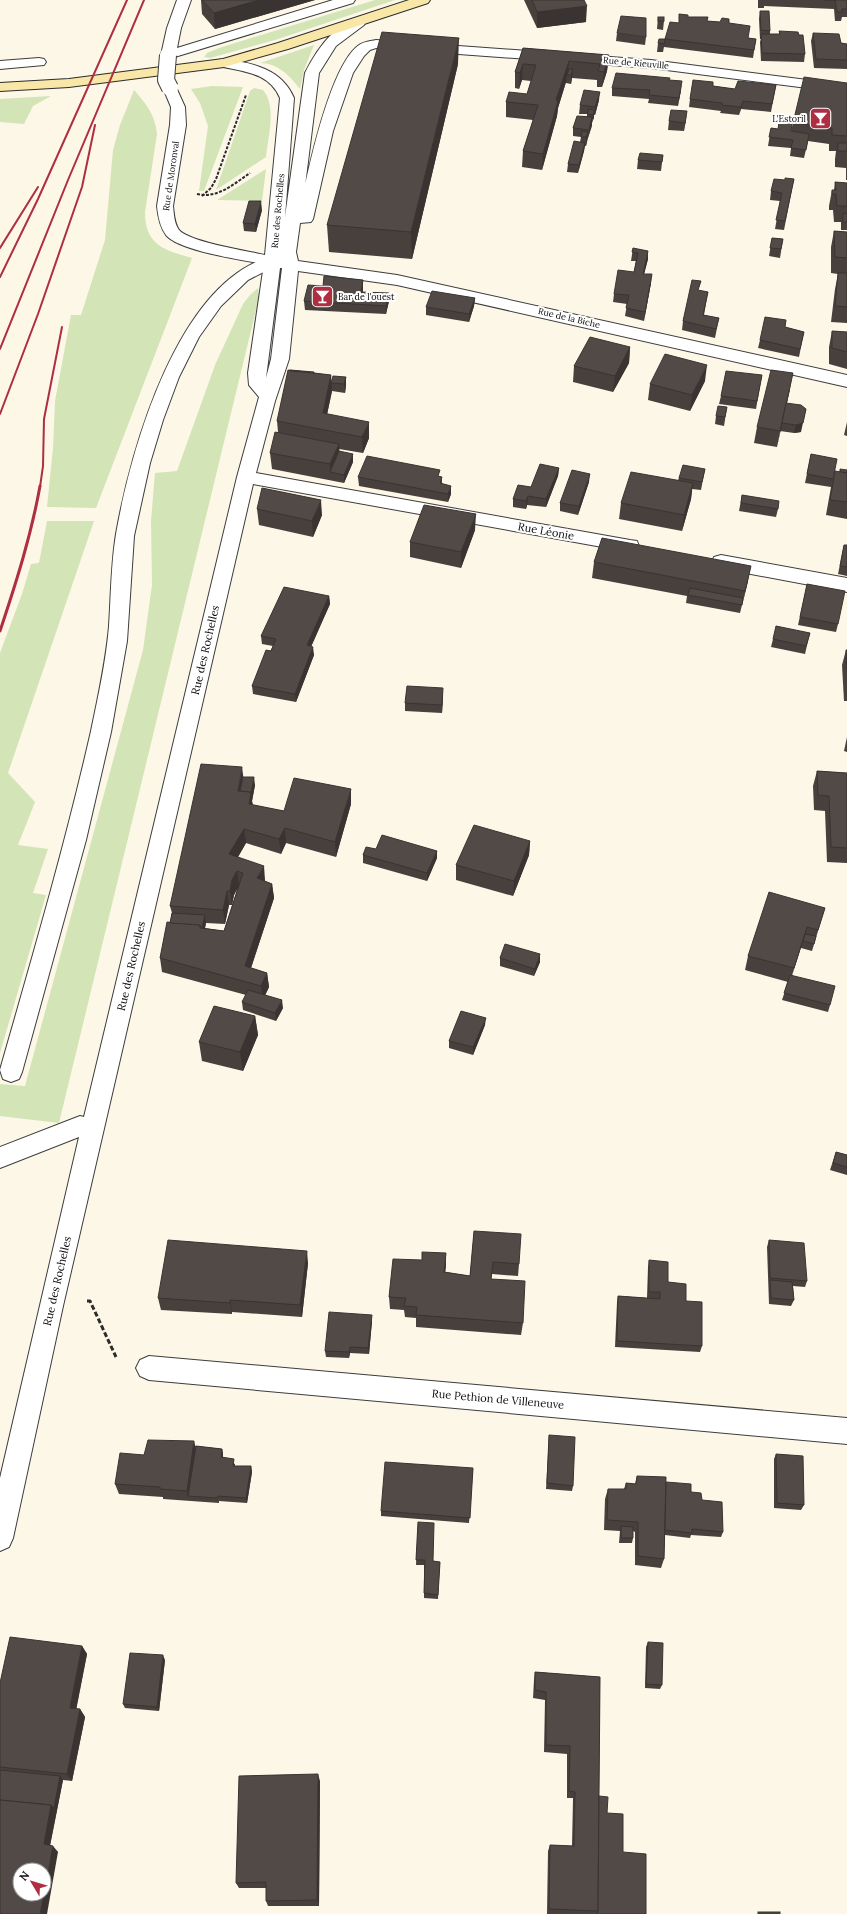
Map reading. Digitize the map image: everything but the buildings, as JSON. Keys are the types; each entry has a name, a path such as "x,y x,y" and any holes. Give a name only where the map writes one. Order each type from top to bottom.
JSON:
{"main road":[{"path":"0,87 70,83 224,63 359,22 422,0"}],"street":[{"name":"Rue de Moronval","path":"184,0 174,28 168,55 166,80 178,107 174,156 165,206 166,219 169,228 180,238 205,247 282,263"},
{"path":"168,55 348,0"},
{"name":"Rue des Rochelles","path":"282,263 288,252 312,73 325,49 335,38 359,22"},
{"name":"Rue des Rochelles","path":"282,263 297,254 325,131 346,73 358,53 365,47 376,44"},
{"name":"Rue de Rieuville","path":"376,44 651,64 847,89"},
{"path":"0,65 39,62"},
{"name":"Rue des Rochelles","path":"0,1538 51,1306 246,477 267,398 280,359 287,98 285,91 281,86 268,75 243,66 224,63"},
{"path":"11,1072 74,845 94,764 117,642 124,539 132,492 147,439 170,378 210,308 224,292 252,269 282,263"},
{"name":"Rue de la Biche","path":"282,263 397,280 847,381"},
{"name":"Rue Léonie","path":"246,477 644,548"},
{"path":"706,560 847,585"},
{"path":"0,1158 80,1126"},
{"name":"Rue Pethion de Villeneuve","path":"149,1368 847,1431"}],"path":[{"path":"202,196 211,188 216,179 233,127 247,93"},
{"path":"195,192 202,196 215,194 252,172"},
{"path":"51,1306 90,1301 121,1365 149,1368"}],"green space":[{"path":"375,0 395,0 275,40 210,58 204,57 207,53 219,48"},
{"path":"314,45 304,70 300,89 283,71 272,65 260,63"},
{"path":"212,86 243,87 204,191 199,191 208,126 200,103 191,89"},
{"path":"254,88 263,90 270,104 270,131 266,157 216,190 250,91"},
{"path":"134,90 152,115 157,134 145,212 148,232 152,239 165,249 192,258 96,508 47,507 53,448 55,401 71,315 81,315 105,240 113,150 120,125"},
{"path":"51,96 33,106 24,124 0,122 0,99"},
{"path":"266,169 262,201 217,200"},
{"path":"258,288 259,297 256,310 59,1123 0,1116 0,1084 25,1086 143,650 152,585 151,521 155,473 177,471 215,365 243,304"},
{"path":"47,521 94,521 8,773 35,802 18,845 48,849 33,893 46,895 0,1053 0,653 22,594 31,564 39,563"}],"railway":[{"path":"0,277 38,199 127,0"},
{"path":"0,349 68,180 144,0"},
{"path":"0,414 38,314 82,187 95,125"},
{"path":"0,248 38,187"},
{"path":"40,487 43,466 44,419 62,327"},
{"path":"0,631 28,541 40,486"}],"place":[{"name":"L'Estoril","path":"821,119"},
{"name":"Bar de l'ouest","path":"323,297"}]}
